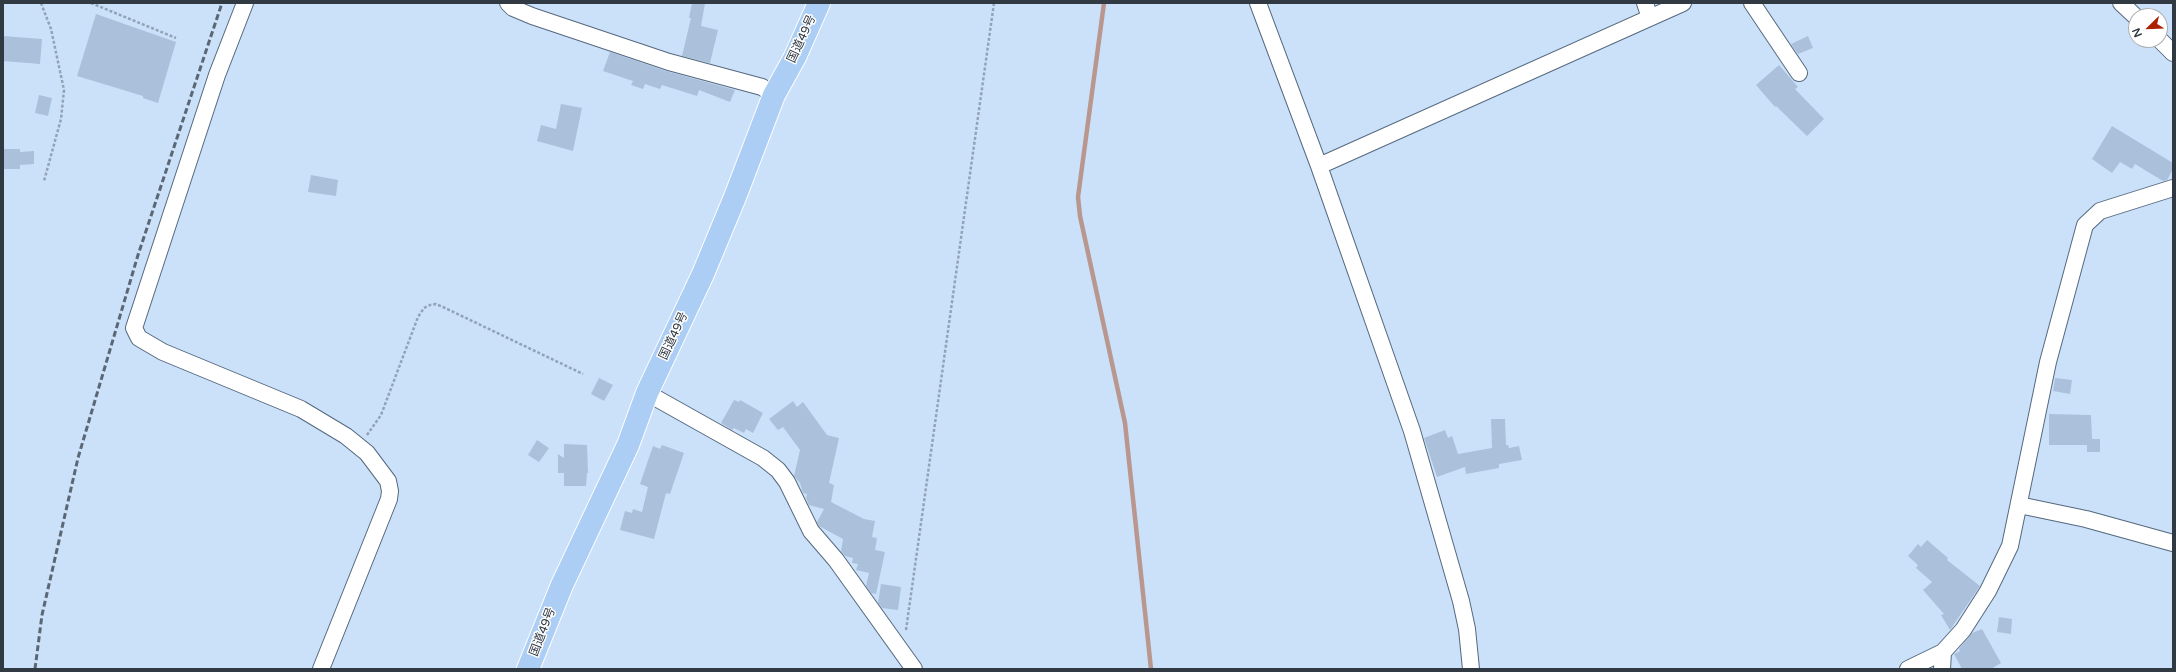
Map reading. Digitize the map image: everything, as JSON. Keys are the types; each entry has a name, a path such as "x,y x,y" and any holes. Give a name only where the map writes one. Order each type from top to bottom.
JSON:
{"highway":[{"name":"国道49号","path":"528,669 562,585 628,445 647,394 703,274 735,197 774,95 795,57 819,3"}],"street":[{"path":"245,3 217,75 134,328 139,338 163,352 301,409 359,445 386,477 390,491 389,499 321,669"},
{"path":"508,3 514,8 539,19 669,62 762,87 774,95"},
{"path":"1258,3 1319,166 1412,431 1461,601 1467,629 1471,669"},
{"path":"1319,166 1647,10 1682,3"},
{"path":"1752,3 1799,73"},
{"path":"1908,669 1943,652 1963,630 1988,591 2012,541 2048,362 2085,225 2100,211 2173,188"},
{"path":"647,394 763,458 778,470 787,482 811,531 836,560 902,662 914,669"},
{"path":"2019,505 2086,519 2173,543"},
{"path":"1942,669 1943,652"}],"path":[{"path":"41,3 51,28 64,90 61,119 44,181"},
{"path":"91,3 176,38"},
{"path":"902,662 994,3"},
{"path":"359,445 378,420 418,317 424,308 430,305 436,304 443,307 583,374"}],"building":[{"path":"692,3 705,3 701,26 718,30 710,63 682,56 691,18 689,18"},
{"path":"96,14 176,42 158,103 143,98 143,96 77,76"},
{"path":"3,36 42,39 40,64 3,61"},
{"path":"1808,36 1813,48 1798,54 1791,44"},
{"path":"610,52 666,71 735,90 730,102 699,90 697,96 662,85 660,89 645,84 643,89 631,85 633,81 603,71"},
{"path":"1779,65 1798,87 1795,89 1824,119 1807,136 1776,106 1775,107 1756,85"},
{"path":"39,95 52,98 48,116 35,113"},
{"path":"561,104 582,108 573,151 537,141 541,125 556,129"},
{"path":"2112,126 2173,163 2173,169 2167,180 2163,181 2135,164 2132,169 2120,162 2112,173 2092,159"},
{"path":"3,149 20,149 20,152 34,151 34,164 20,165 20,169 3,169"},
{"path":"311,175 338,180 336,196 308,192"},
{"path":"599,378 613,385 604,401 591,394"},
{"path":"2055,378 2072,380 2070,394 2053,391"},
{"path":"734,400 739,402 740,400 763,413 753,433 746,429 744,433 734,428 732,430 721,423"},
{"path":"793,401 797,407 803,402 827,435 839,438 829,483 834,485 831,502 864,519 875,521 872,537 877,538 875,550 885,552 876,594 871,593 866,586 869,573 856,570 858,564 852,563 853,558 845,556 841,551 843,539 819,526 817,522 824,509 809,505 806,498 807,494 803,493 800,483 794,476 800,450 783,427 778,430 769,419"},
{"path":"2049,414 2091,415 2092,439 2100,439 2100,452 2087,452 2087,445 2049,445"},
{"path":"1491,419 1505,419 1506,445 1508,445 1509,448 1519,446 1522,460 1499,464 1499,468 1466,474 1465,467 1437,477 1424,438 1445,430 1448,438 1452,436 1458,454 1492,448"},
{"path":"537,440 549,448 539,462 528,455"},
{"path":"564,444 587,445 588,473 586,486 564,486 564,473 558,473 558,454 564,458"},
{"path":"662,445 684,453 670,494 666,493 654,539 620,530 625,511 632,513 633,509 642,512 648,487 640,484 653,446 660,449"},
{"path":"1927,540 1948,558 1947,560 1980,586 1950,630 1941,615 1944,614 1923,590 1932,582 1916,568 1918,565 1908,556 1918,544 1921,547"},
{"path":"881,584 901,587 898,610 882,608 878,603"},
{"path":"1999,617 2012,619 2011,634 1997,632"},
{"path":"1982,629 2001,663 1991,669 1962,669 1954,654 1960,651 1959,649 1972,633"}],"waterway":[{"path":"1104,3 1078,197 1080,216 1125,423 1151,669"}],"railway":[{"path":"35,669 42,615 78,458 138,255 222,3"}]}
